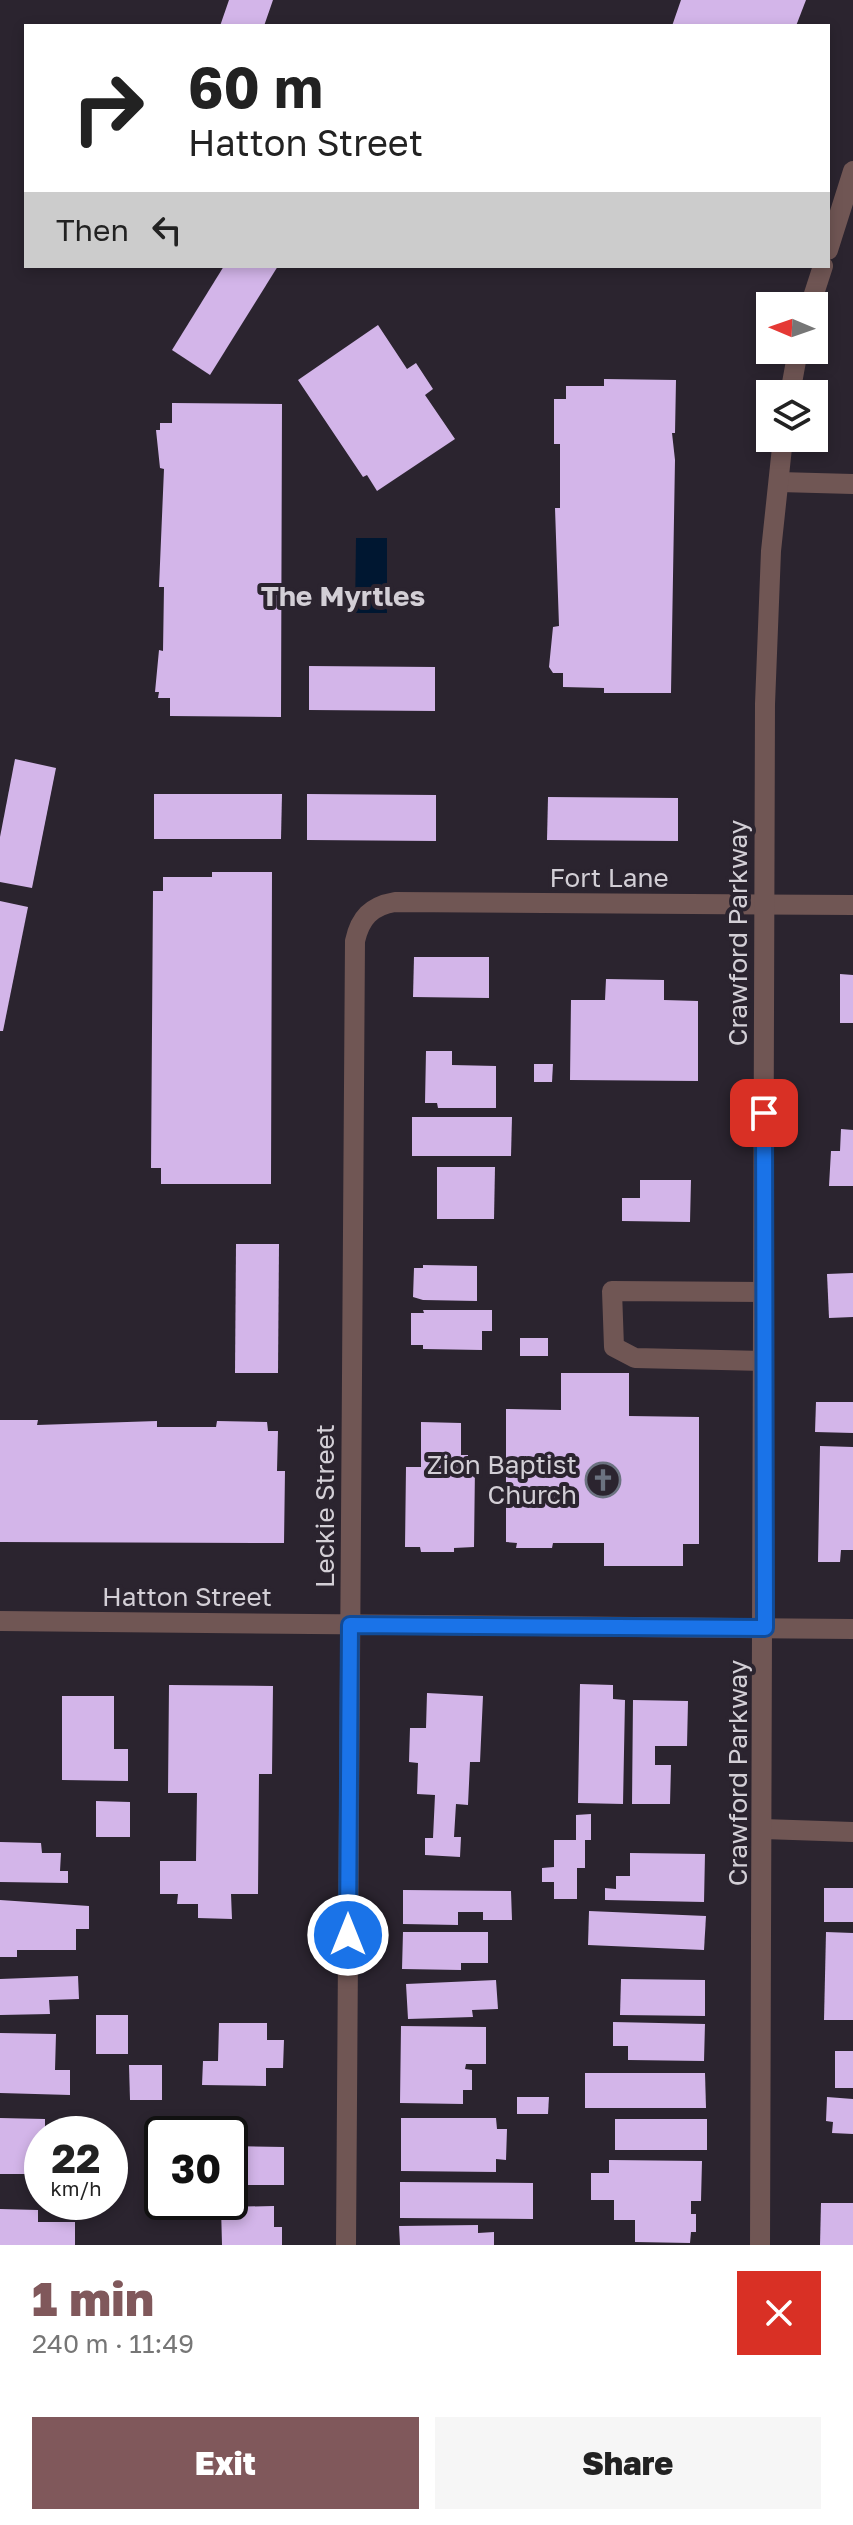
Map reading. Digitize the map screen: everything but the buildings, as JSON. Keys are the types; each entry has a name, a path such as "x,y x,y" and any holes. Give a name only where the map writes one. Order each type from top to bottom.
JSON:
{"street":[{"path":"830,244 853,171"},
{"path":"815,292 822,268"},
{"name":"Crawford Parkway","path":"760,2245 765,1628 764,905 771,551 782,452"},
{"path":"779,482 853,484"},
{"name":"Fort Lane","path":"367,914 380,905 395,902 853,905"},
{"name":"Leckie Street","path":"346,2245 355,941 358,926 367,914"},
{"path":"764,1292 612,1291 614,1347 635,1358 764,1361"},
{"name":"Hatton Street","path":"0,1621 853,1629"},
{"path":"763,1829 853,1832"}],"water":[{"path":"356,538 387,538 387,613 355,613"}],"place":[{"name":"Zion Baptist Church","path":"603,1480"}],"district":[{"name":"The Myrtles","path":"343,596"}],"route":[{"path":"348,1935 350,1625 765,1628 764,1113"}]}
